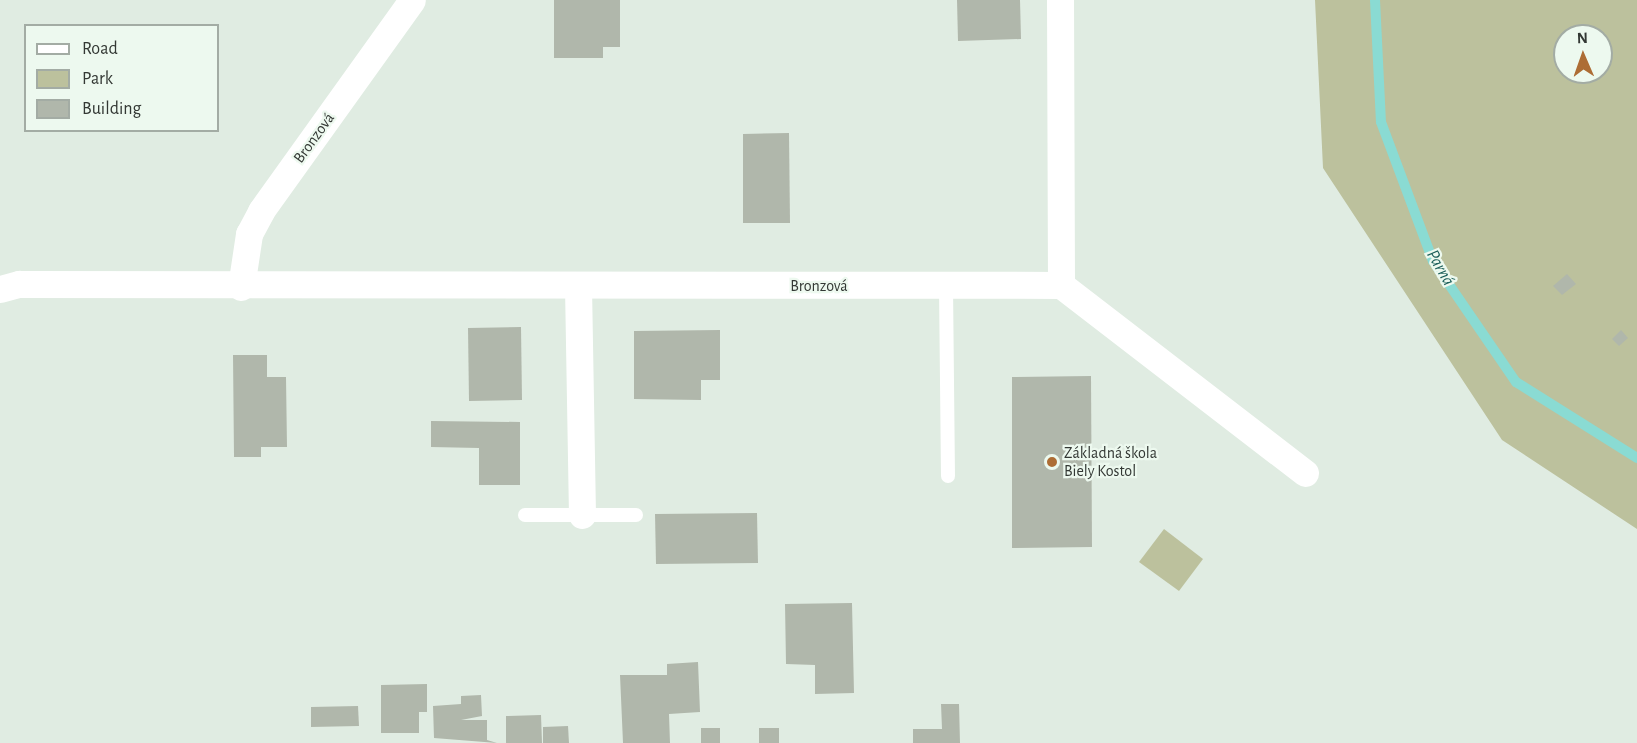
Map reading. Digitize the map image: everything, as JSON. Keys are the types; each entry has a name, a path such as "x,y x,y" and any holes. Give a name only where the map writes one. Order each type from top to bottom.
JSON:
{"street":[{"name":"Bronzová","path":"241,287 249,234 261,211 412,0"},
{"path":"1060,0 1061,285 1305,472"},
{"name":"Bronzová","path":"0,289 19,284 241,287 1061,285"},
{"path":"578,286 582,515"}],"lane":[{"path":"946,286 948,476"},
{"path":"525,515 636,515"}],"green space":[{"path":"1315,0 1637,0 1637,529 1502,440 1323,168"},
{"path":"1164,529 1203,559 1179,591 1139,562"}],"building":[{"path":"554,0 620,0 620,47 603,47 603,58 554,58"},
{"path":"957,0 1020,0 1021,39 958,41"},
{"path":"789,133 790,223 743,223 743,134"},
{"path":"1567,274 1576,284 1562,295 1553,286"},
{"path":"521,327 522,400 469,401 468,328"},
{"path":"720,330 720,380 701,380 701,400 634,399 634,331"},
{"path":"1621,330 1628,338 1619,346 1612,339"},
{"path":"233,355 267,355 267,377 286,377 287,447 261,447 261,457 234,457"},
{"name":"Základná škola Biely Kostol","path":"1091,376 1092,547 1012,548 1012,377"},
{"path":"431,421 520,422 520,485 479,485 479,448 431,447"},
{"path":"757,513 758,563 656,564 655,514"},
{"path":"852,603 854,693 815,694 815,665 786,664 785,604"},
{"path":"698,662 700,712 669,714 670,743 623,743 620,675 667,675 667,664"},
{"path":"427,684 427,712 419,712 419,733 381,733 381,685"},
{"path":"481,695 482,716 461,720 487,720 487,740 497,743 434,738 433,706 461,704 461,696"},
{"path":"941,704 959,704 960,743 913,743 913,729 942,729"},
{"path":"358,706 359,726 311,727 311,707"},
{"path":"541,715 542,743 506,743 506,716"},
{"path":"568,726 569,743 543,743 543,727"},
{"path":"701,728 720,728 720,743 701,743"},
{"path":"759,728 779,728 779,743 759,743"}],"waterway":[{"name":"Parná","path":"1375,0 1381,122 1433,261 1516,382 1637,458"}],"place":[{"name":"Základná škola Biely Kostol","path":"1052,462"}]}
